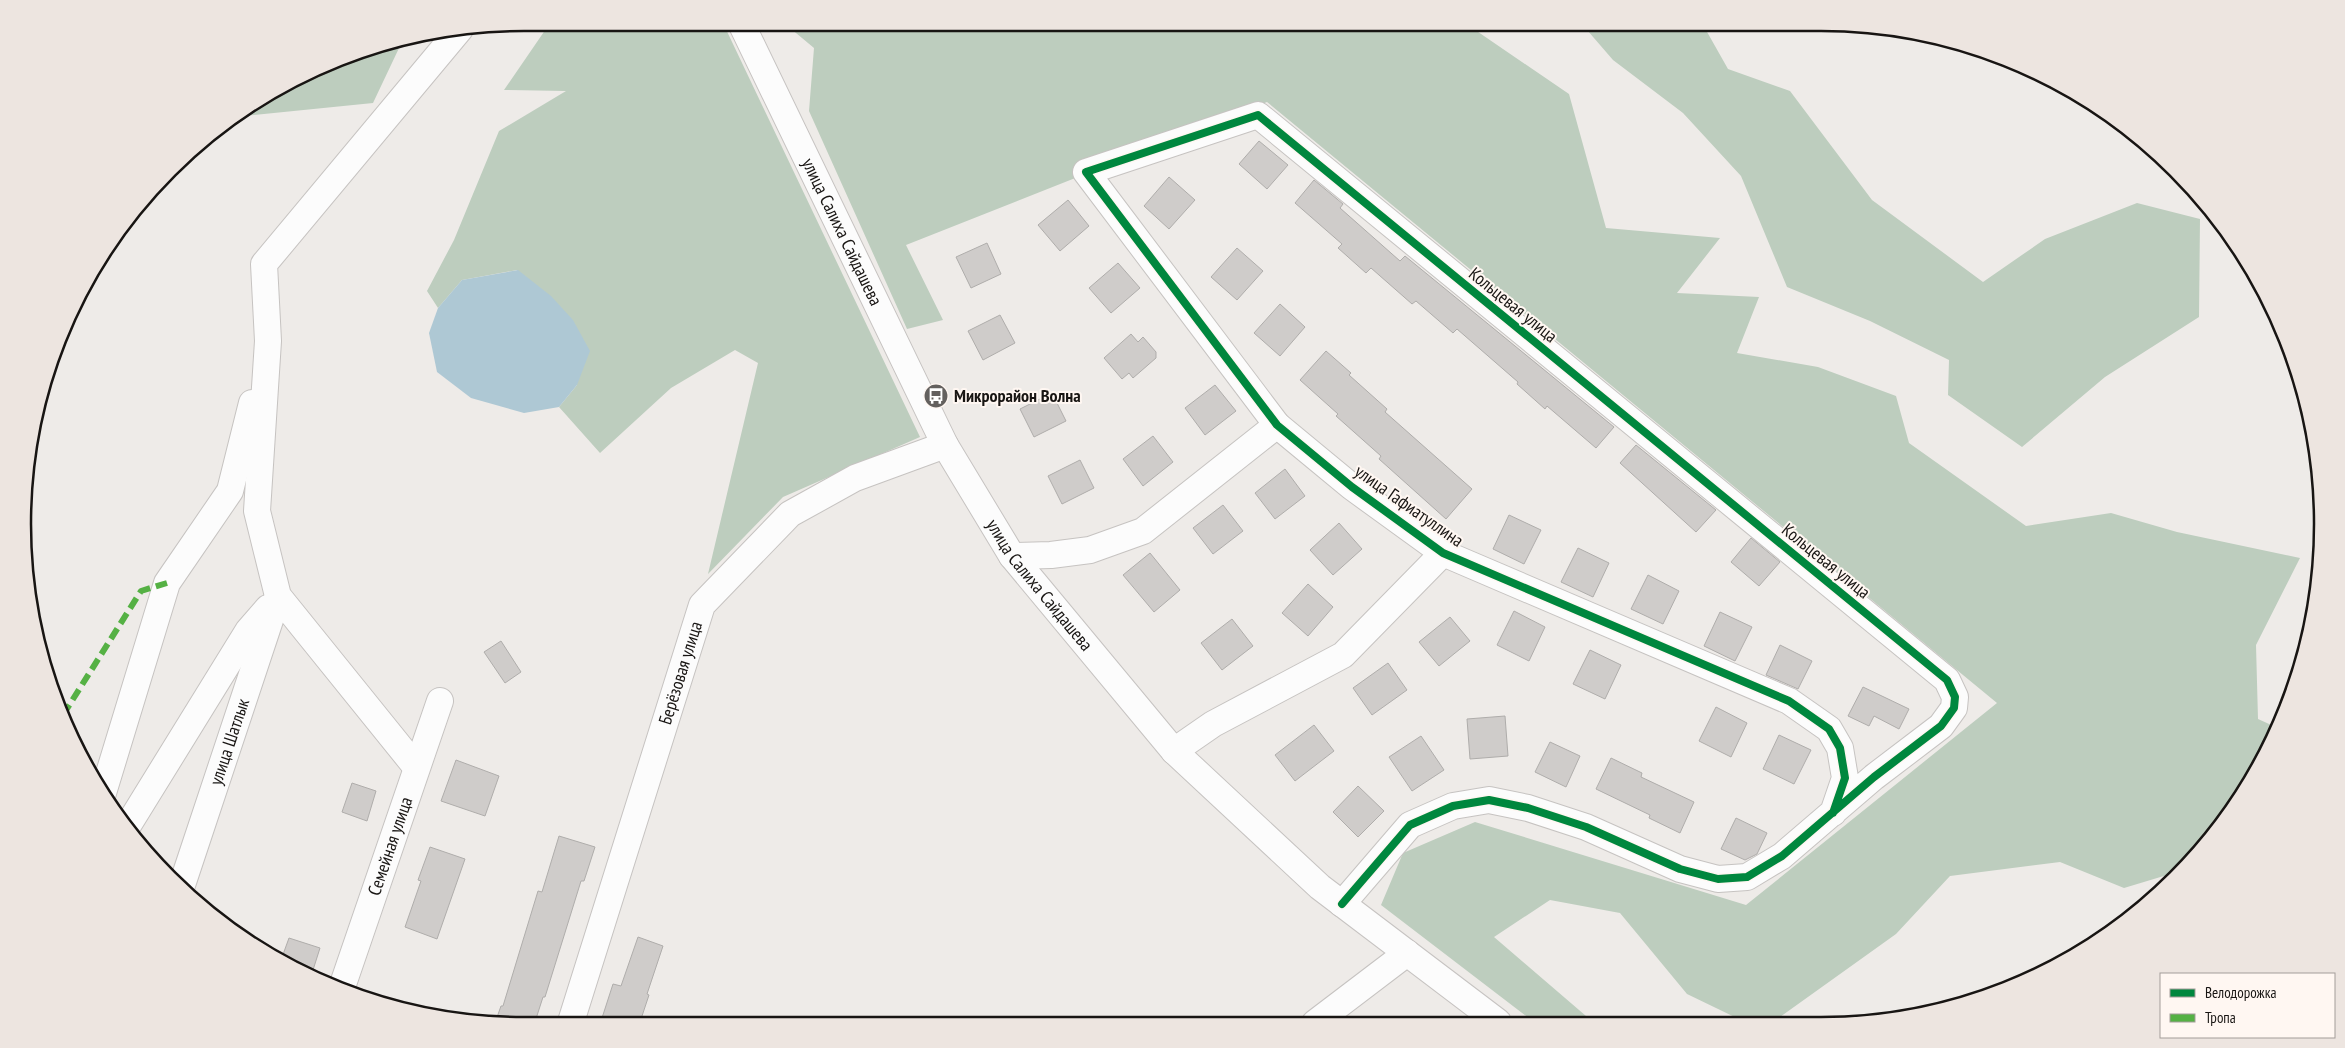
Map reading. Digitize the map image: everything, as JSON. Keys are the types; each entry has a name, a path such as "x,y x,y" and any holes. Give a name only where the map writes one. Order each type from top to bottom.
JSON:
{"street":[{"name":"улица Салиха Сайдашева","path":"745,31 946,445 1012,556 1174,751 1320,886 1491,1017"},
{"path":"416,767 278,596 257,511 268,341 264,264 454,36"},
{"name":"Кольцевая улица","path":"1100,192 1086,172 1258,115 1947,680 1955,697 1954,708 1941,726 1874,778 1782,856 1747,877 1718,879 1680,869 1586,827 1528,808 1489,800 1453,806 1410,825 1342,904"},
{"name":"улица Гафиатуллина","path":"1100,192 1277,425 1352,487 1443,553 1789,701 1829,729 1840,748 1844,778 1833,812"},
{"path":"106,784 167,583 230,491 268,341"},
{"path":"1012,556 1051,555 1090,550 1143,531 1277,425"},
{"name":"Берёзовая улица","path":"573,1017 702,605 790,514 855,478 946,445"},
{"path":"1174,751 1212,724 1343,655 1443,553"},
{"path":"131,821 248,632 278,596"},
{"name":"улица Шатлык","path":"183,879 278,596"},
{"name":"Семейная улица","path":"344,982 440,701"},
{"path":"1323,1017 1407,953"}],"green space":[{"path":"545,31 727,31 920,437 783,497 708,574 758,363 735,350 671,388 600,453 559,407 577,385 517,270 462,280 438,308 427,291 454,240 499,131 566,91 504,90"},
{"path":"794,31 1477,31 1569,94 1606,228 1720,238 1677,293 1759,297 1737,353 1818,367 1896,396 1909,443 2026,526 2111,513 2177,532 2300,558 2256,645 2258,719 2271,725 2263,742 2231,798 2212,824 2165,876 2124,888 2060,862 1950,876 1896,934 1780,1017 1735,1017 1687,994 1620,913 1550,900 1494,937 1587,1017 1527,1017 1381,905 1403,853 1475,822 1746,905 1997,703 1267,102 906,245 943,320 907,329 809,111 814,48"},
{"path":"1588,31 1707,31 1728,69 1790,91 1872,200 1983,282 2045,239 2137,203 2200,219 2199,317 2105,377 2022,447 1948,395 1949,360 1870,321 1787,287 1741,176 1683,113 1613,60"},
{"path":"399,47 373,103 248,116 306,82 366,57"}],"water":[{"path":"518,270 551,296 573,320 590,351 577,385 559,407 524,413 471,398 437,372 429,333 438,308 462,280"}],"building":[{"path":"1259,141 1288,165 1267,189 1239,164"},
{"path":"1169,177 1195,200 1169,229 1144,206"},
{"path":"1314,180 1343,204 1340,208 1400,261 1405,256 1614,427 1596,448 1547,406 1545,409 1517,384 1518,382 1457,329 1453,333 1416,301 1412,304 1371,268 1366,273 1338,248 1342,244 1295,203"},
{"path":"1068,200 1089,226 1060,251 1038,225"},
{"path":"987,243 1001,274 971,288 956,257"},
{"path":"1237,248 1263,271 1237,300 1211,277"},
{"path":"1118,263 1140,288 1111,313 1089,288"},
{"path":"1280,304 1305,327 1280,356 1254,333"},
{"path":"1000,315 1015,343 983,360 968,331"},
{"path":"1131,334 1138,342 1143,337 1156,352 1156,358 1133,378 1129,373 1122,379 1104,358"},
{"path":"1326,351 1351,373 1349,375 1387,409 1385,412 1472,489 1446,519 1379,459 1381,456 1336,416 1338,414 1300,380"},
{"path":"1215,385 1236,411 1205,435 1185,408"},
{"path":"1052,393 1066,421 1034,437 1020,409"},
{"path":"1153,436 1173,462 1143,486 1123,459"},
{"path":"1636,445 1716,510 1696,532 1620,463"},
{"path":"1080,460 1094,488 1062,504 1048,476"},
{"path":"1285,469 1305,496 1275,519 1255,493"},
{"path":"1223,505 1243,531 1213,554 1193,528"},
{"path":"1509,515 1541,530 1524,564 1493,549"},
{"path":"1339,523 1362,549 1333,575 1310,550"},
{"path":"1751,538 1780,562 1759,586 1731,562"},
{"path":"1578,548 1609,563 1593,597 1561,582"},
{"path":"1150,553 1180,590 1154,612 1123,575"},
{"path":"1648,575 1679,591 1663,624 1631,609"},
{"path":"1308,584 1333,607 1308,636 1282,613"},
{"path":"1514,611 1545,627 1529,661 1497,645"},
{"path":"1720,612 1752,627 1735,661 1704,646"},
{"path":"1450,617 1470,641 1439,666 1419,642"},
{"path":"1232,619 1253,646 1222,670 1201,643"},
{"path":"501,641 521,672 505,683 484,652"},
{"path":"1780,645 1812,661 1798,689 1766,675"},
{"path":"1590,650 1621,665 1605,699 1573,684"},
{"path":"1388,663 1407,690 1372,715 1353,688"},
{"path":"1863,687 1909,709 1899,729 1874,716 1869,726 1848,716"},
{"path":"1716,707 1747,723 1731,757 1699,741"},
{"path":"1505,716 1508,756 1470,759 1467,719"},
{"path":"1314,725 1334,751 1295,781 1275,755"},
{"path":"1779,735 1811,750 1794,784 1763,769"},
{"path":"1421,736 1444,770 1412,791 1389,757"},
{"path":"1550,742 1580,756 1566,787 1535,772"},
{"path":"1611,758 1642,773 1641,777 1694,802 1680,833 1649,818 1650,815 1596,789"},
{"path":"456,760 499,776 485,816 441,801"},
{"path":"352,783 376,791 367,821 342,812"},
{"path":"1358,786 1384,811 1358,837 1333,812"},
{"path":"1736,818 1767,833 1757,854 1745,860 1721,849"},
{"path":"559,836 595,847 584,881 581,881 545,997 543,997 537,1017 497,1016 501,1006 503,1006 538,891 542,892"},
{"path":"430,847 465,859 437,939 405,927 421,881 418,880"},
{"path":"638,937 663,946 647,994 649,995 642,1017 602,1017 613,984 621,986"},
{"path":"289,938 320,948 313,969 283,954"}],"marked path":[{"path":"67,708 141,591 167,583"}],"cycle path":[{"path":"1342,904 1410,825 1453,806 1489,800 1528,808 1586,827 1680,869 1718,879 1747,877 1782,856 1874,777 1941,726 1954,708 1955,697 1947,680 1258,115 1086,172 1277,425 1352,487 1443,553 1789,701 1829,729 1840,748 1845,778 1833,813"}],"place":[{"name":"Микрорайон Волна","path":"936,396"}]}
